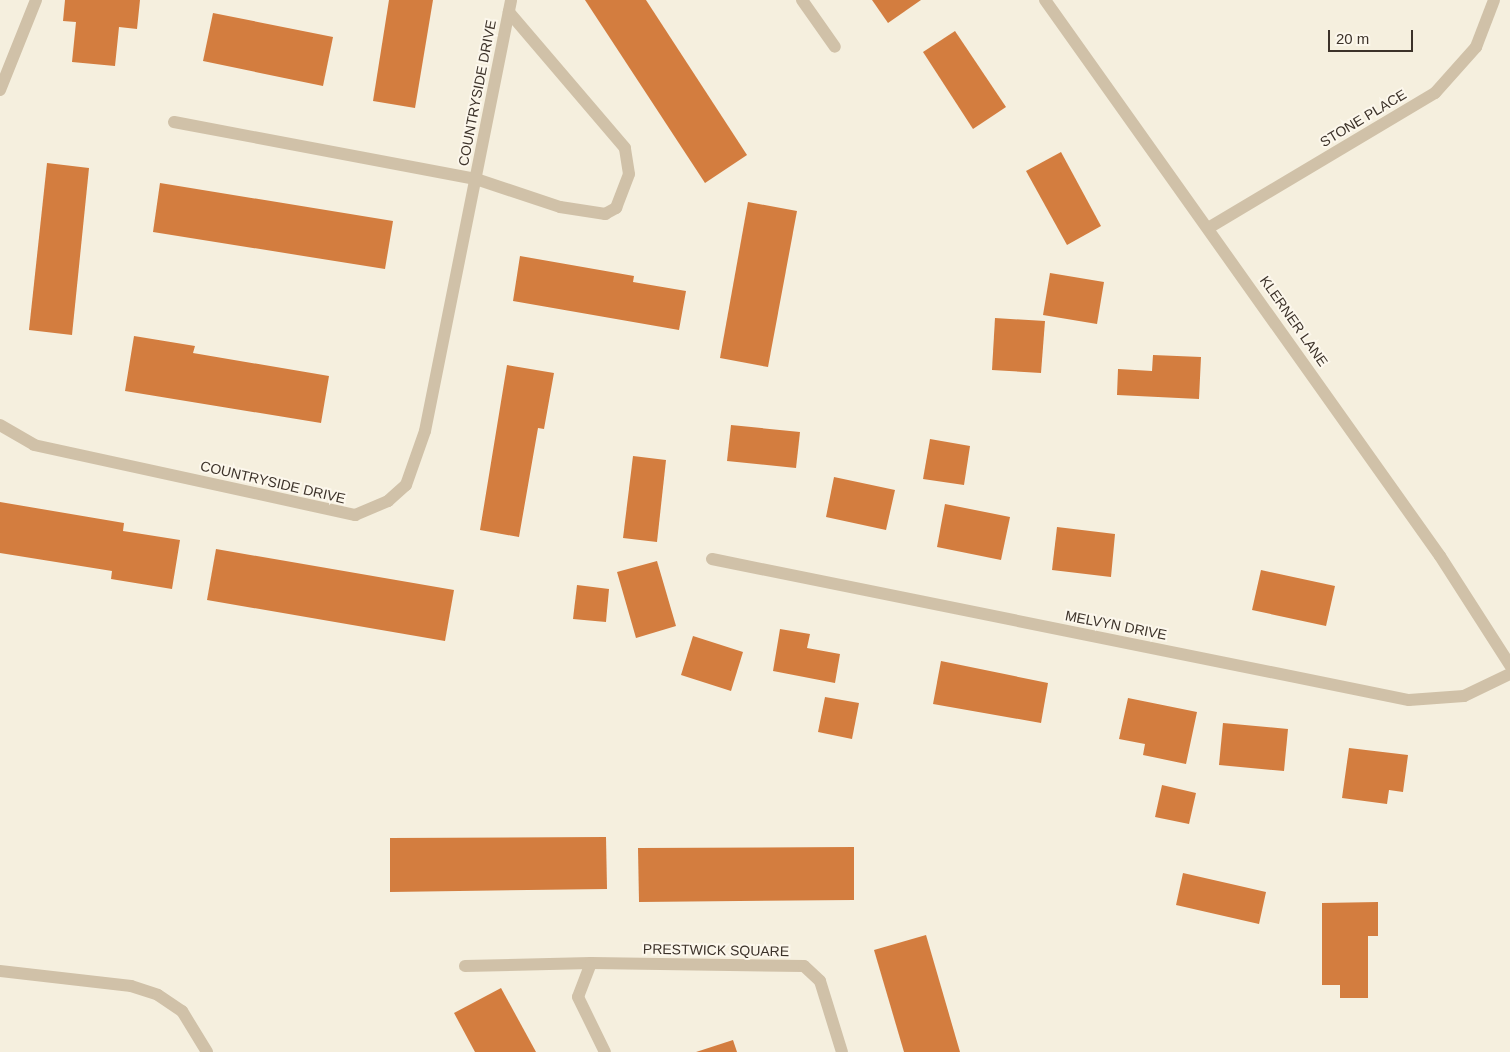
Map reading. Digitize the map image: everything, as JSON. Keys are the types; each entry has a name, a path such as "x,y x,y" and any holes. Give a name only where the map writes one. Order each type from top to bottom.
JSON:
{"street":[{"path":"0,90 36,0"},
{"path":"802,0 835,47"},
{"name":"KLERNER LANE","path":"1045,0 1210,227 1440,556 1510,665"},
{"name":"STONE PLACE","path":"1210,227 1434,93 1476,47 1494,0"},
{"name":"COUNTRYSIDE DRIVE","path":"0,425 34,445 355,515 388,501 406,485 424,431 510,6"},
{"name":"COUNTRYSIDE DRIVE","path":"174,122 476,179 560,206 605,214 616,208 629,174 625,148 510,6"},
{"name":"MELVYN DRIVE","path":"712,559 1409,700 1439,702 1464,696 1510,674"},
{"path":"591,962 578,997 605,1052"},
{"name":"PRESTWICK SQUARE","path":"465,966 591,962 804,966 820,981 842,1052"},
{"path":"0,971 130,986 158,995 182,1011 207,1052"}],"building":[{"path":"65,0 140,0 137,29 119,27 115,66 72,62 76,22 63,21"},
{"path":"389,0 433,0 415,108 373,101"},
{"path":"585,0 646,0 747,155 705,183"},
{"path":"872,0 921,0 888,23"},
{"path":"213,13 333,37 323,86 203,61"},
{"path":"955,31 1006,107 973,129 923,52"},
{"path":"1061,152 1101,226 1067,245 1026,171"},
{"path":"47,163 89,168 72,335 29,330"},
{"path":"160,183 393,221 385,269 153,232"},
{"path":"748,202 797,211 768,367 720,358"},
{"path":"520,256 634,276 633,282 686,291 679,330 513,301"},
{"path":"1050,273 1104,282 1097,324 1043,315"},
{"path":"995,318 1045,321 1041,373 992,370"},
{"path":"134,336 195,346 193,353 329,376 321,423 125,391"},
{"path":"1153,355 1201,357 1199,399 1117,395 1118,369 1152,371"},
{"path":"507,365 554,373 544,429 538,428 519,537 480,530"},
{"path":"731,425 800,432 796,468 727,461"},
{"path":"930,439 970,446 964,485 923,479"},
{"path":"633,456 666,460 657,542 623,538"},
{"path":"834,477 895,490 886,530 826,517"},
{"path":"0,502 124,523 123,531 180,540 172,589 111,579 112,571 0,553"},
{"path":"945,504 1010,517 1001,560 937,547"},
{"path":"1057,527 1115,534 1111,577 1052,570"},
{"path":"216,549 454,590 445,641 207,600"},
{"path":"657,561 676,626 636,638 617,572"},
{"path":"1261,570 1335,586 1326,626 1252,610"},
{"path":"577,585 609,589 606,622 573,619"},
{"path":"780,629 810,634 807,648 840,654 835,683 773,671"},
{"path":"693,636 743,652 731,691 681,675"},
{"path":"941,661 1048,683 1041,723 933,704"},
{"path":"825,697 859,703 852,739 818,732"},
{"path":"1128,698 1197,712 1186,764 1143,755 1145,744 1119,739"},
{"path":"1223,723 1288,729 1284,771 1219,765"},
{"path":"1349,748 1408,755 1403,792 1389,790 1387,804 1342,798"},
{"path":"1162,785 1196,793 1189,824 1155,817"},
{"path":"606,837 607,889 390,892 390,838"},
{"path":"854,847 854,900 639,902 638,848"},
{"path":"1183,873 1266,892 1259,924 1176,905"},
{"path":"1378,902 1378,936 1368,936 1368,998 1340,998 1340,985 1322,985 1322,903"},
{"path":"926,935 960,1052 904,1052 874,950"},
{"path":"501,988 536,1052 475,1052 454,1013"},
{"path":"733,1040 737,1052 696,1052"}]}
